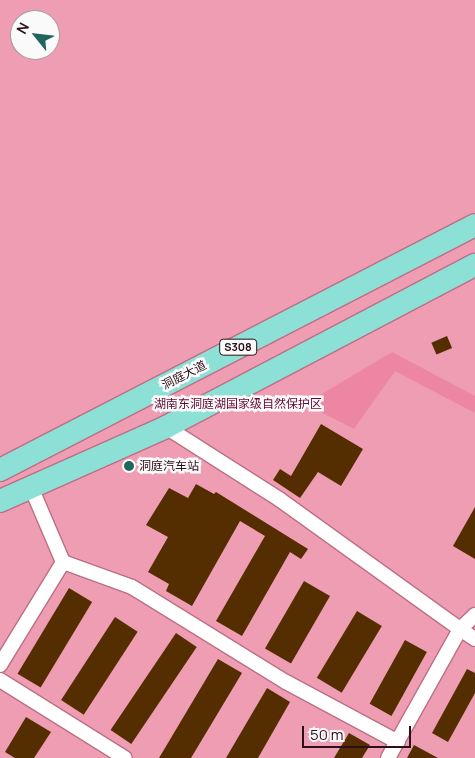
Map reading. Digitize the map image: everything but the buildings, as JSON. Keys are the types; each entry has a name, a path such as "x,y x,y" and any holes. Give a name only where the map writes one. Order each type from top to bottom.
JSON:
{"main road":[{"name":"洞庭大道","path":"0,470 475,225"},
{"path":"0,501 30,485 166,427 475,265"}],"street":[{"path":"166,427 279,499 475,639"},
{"path":"30,485 63,562 132,587 286,682 398,742"},
{"path":"0,665 63,562"},
{"path":"388,758 460,629 475,615"},
{"path":"0,680 125,758"}],"green space":[{"name":"湖南东洞庭湖国家级自然保护区","path":"0,0 475,0 475,758 0,758"}],"shaded area":[{"path":"392,352 475,396 475,413 395,371 354,429 305,404"}],"place":[{"name":"洞庭汽车站","path":"129,466"}]}
